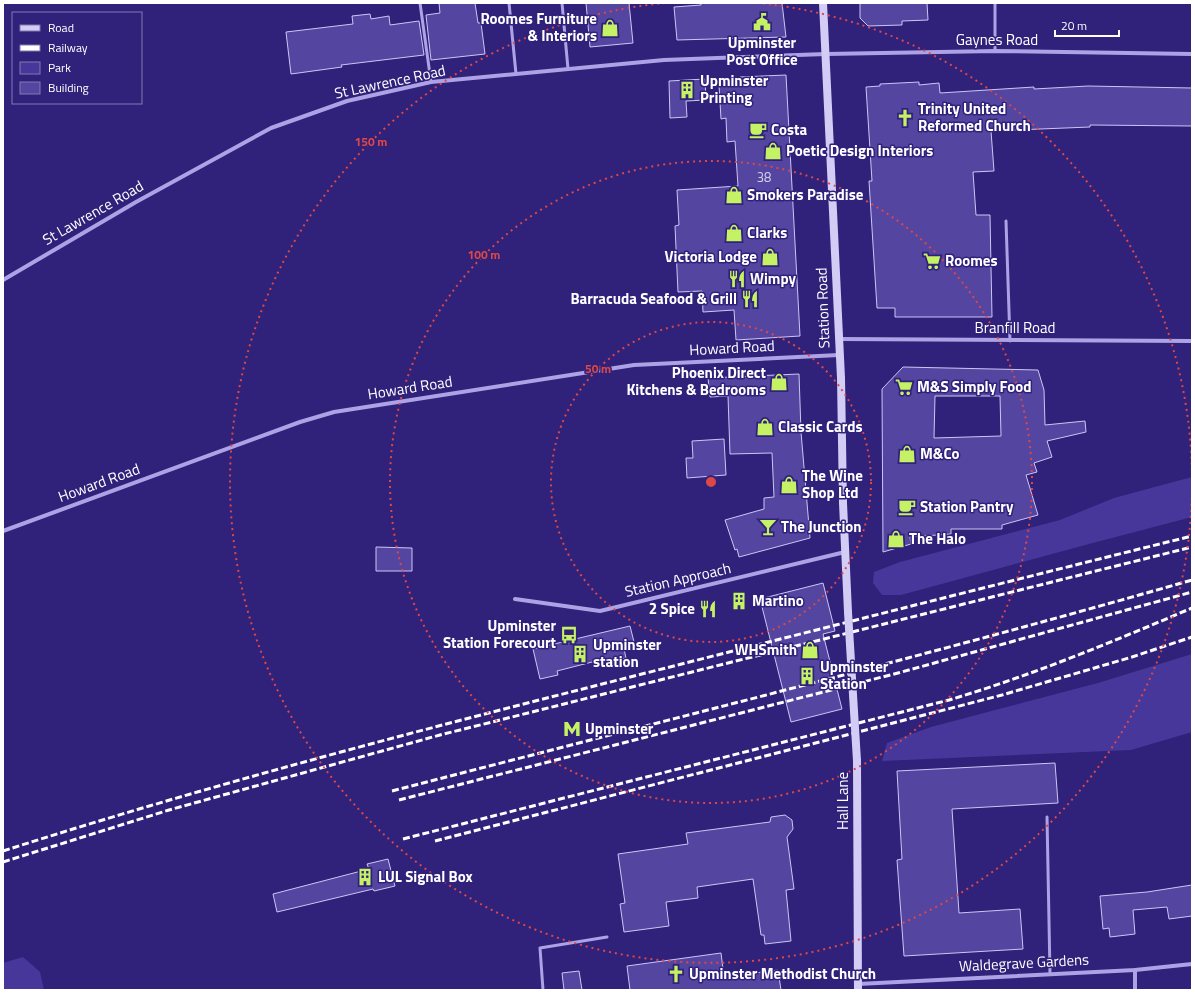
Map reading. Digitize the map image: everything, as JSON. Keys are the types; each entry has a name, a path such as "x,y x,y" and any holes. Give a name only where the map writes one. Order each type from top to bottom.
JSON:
{"street":[{"name":"Station Road","path":"822,3 826,54 841,378 843,503 848,612"},
{"name":"Gaynes Road","path":"826,54 995,51 1192,54"},
{"name":"St Lawrence Road","path":"3,280 136,202 270,128 347,101 431,82 664,60 826,54"},
{"name":"Branfill Road","path":"839,339 1192,341"},
{"name":"Howard Road","path":"3,531 300,422 334,412 634,365 839,354"},
{"name":"Station Approach","path":"516,599 600,611 845,552"},
{"name":"Hall Lane","path":"848,612 857,761 858,987"},
{"name":"Waldegrave Gardens","path":"858,987 1050,974 1135,970 1192,964"},
{"path":"1135,970 1136,990"}],"lane":[{"path":"420,3 431,82"},
{"path":"509,3 516,74"},
{"path":"562,3 568,69"},
{"path":"995,3 995,51"},
{"path":"1006,221 1010,340"},
{"path":"1047,818 1050,974"},
{"path":"542,990 540,948 608,937"}],"green space":[{"path":"1192,477 1192,517 901,595 882,595 873,583 874,572 900,562 1060,520 1114,498"},
{"path":"1192,654 1192,732 1131,750 882,761 887,743 931,727 1098,683"},
{"path":"23,957 40,972 44,990 3,990 3,963"}],"building":[{"path":"439,3 475,3 478,23 481,23 485,54 431,60 426,15 440,13"},
{"name":"Roomes Furniture & Interiors","path":"586,3 629,3 633,43 590,47"},
{"path":"701,3 782,3 786,37 677,40 674,7 701,5"},
{"path":"860,3 927,3 928,20 902,21 902,25 868,26 860,18"},
{"path":"370,14 371,19 389,16 390,25 419,21 424,55 341,65 342,67 291,74 286,32 353,24 352,16"},
{"path":"786,75 800,336 736,340 734,310 703,312 702,291 678,292 675,226 679,225 677,190 738,186 735,141 727,142 726,118 721,119 719,85 740,84 740,77"},
{"name":"Upminster Printing","path":"705,79 706,100 686,101 687,117 670,118 669,81"},
{"path":"919,82 919,85 939,83 940,93 1034,87 1034,89 1088,86 1192,88 1192,126 1090,125 1090,127 991,131 994,171 973,172 976,215 990,215 992,317 895,317 895,308 877,308 869,181 872,181 866,87 880,86 880,84"},
{"path":"903,367 1038,370 1044,390 1045,425 1085,421 1086,432 1047,441 1052,457 1034,463 1037,472 1026,475 1038,515 1002,525 1002,529 951,529 951,534 910,537 911,544 883,552 882,389","holes":["935,396 1000,396 1001,436 934,438"]},
{"path":"799,374 801,432 810,538 739,557 737,549 735,550 725,520 764,509 764,498 774,497 772,453 730,454 728,396 710,397 708,378"},
{"path":"724,439 726,475 687,478 686,458 693,458 692,441"},
{"path":"376,547 412,548 412,571 376,571"},
{"name":"Upminster Station","path":"823,583 835,631 823,634 842,709 791,722 760,599"},
{"name":"Upminster station","path":"630,626 635,646 624,649 626,658 606,663 604,659 557,671 558,675 540,679 533,649"},
{"path":"1055,763 1058,803 952,809 959,913 1020,909 1023,949 904,956 897,860 902,859 897,771"},
{"path":"785,815 792,820 793,829 787,837 794,889 786,890 791,941 765,944 764,935 761,935 753,879 697,887 698,898 666,902 669,926 624,932 620,904 625,903 618,854 688,844 686,833 770,822 771,817"},
{"name":"LUL Signal Box","path":"388,859 395,886 374,891 373,889 277,912 273,894 369,869 367,864"},
{"path":"1192,885 1192,916 1169,919 1167,907 1133,910 1135,934 1110,937 1109,928 1103,929 1100,896 1147,892"},
{"name":"Upminster Methodist Church","path":"721,953 724,977 778,970 781,990 630,990 627,966"},
{"path":"579,971 582,990 564,990 562,973"}],"railway":[{"path":"3,851 163,802 404,735 565,693 1192,536"},
{"path":"3,862 169,810 440,735 1192,547"},
{"path":"392,791 893,662 1192,580"},
{"path":"399,800 898,673 1192,592"},
{"path":"403,839 949,700 1042,669 1192,608"},
{"path":"435,841 1002,695 1132,657 1192,637"}],"place":[{"name":"Upminster Post Office","path":"762,22"},
{"name":"Roomes Furniture & Interiors","path":"610,28"},
{"name":"Upminster Printing","path":"687,90"},
{"name":"Trinity United Reformed Church","path":"905,118"},
{"name":"Costa","path":"758,130"},
{"name":"Poetic Design Interiors","path":"773,151"},
{"name":"Smokers Paradise","path":"734,195"},
{"name":"Clarks","path":"734,233"},
{"name":"Victoria Lodge","path":"770,257"},
{"name":"Roomes","path":"932,261"},
{"name":"Wimpy","path":"737,279"},
{"name":"Barracuda Seafood & Grill","path":"750,299"},
{"name":"Phoenix Direct Kitchens & Bedrooms","path":"779,382"},
{"name":"M&S Simply Food","path":"904,387"},
{"name":"Classic Cards","path":"765,427"},
{"name":"M&Co","path":"907,454"},
{"name":"The Wine Shop Ltd","path":"789,485"},
{"name":"Station Pantry","path":"907,507"},
{"name":"The Junction","path":"768,527"},
{"name":"The Halo","path":"896,539"},
{"name":"Martino","path":"739,601"},
{"name":"2 Spice","path":"708,609"},
{"name":"Upminster Station Forecourt","path":"569,635"},
{"name":"WHSmith","path":"810,650"},
{"name":"Upminster station","path":"580,654"},
{"name":"Upminster Station","path":"807,676"},
{"name":"Upminster","path":"572,729"},
{"name":"LUL Signal Box","path":"365,877"},
{"name":"Upminster Methodist Church","path":"676,974"}]}
